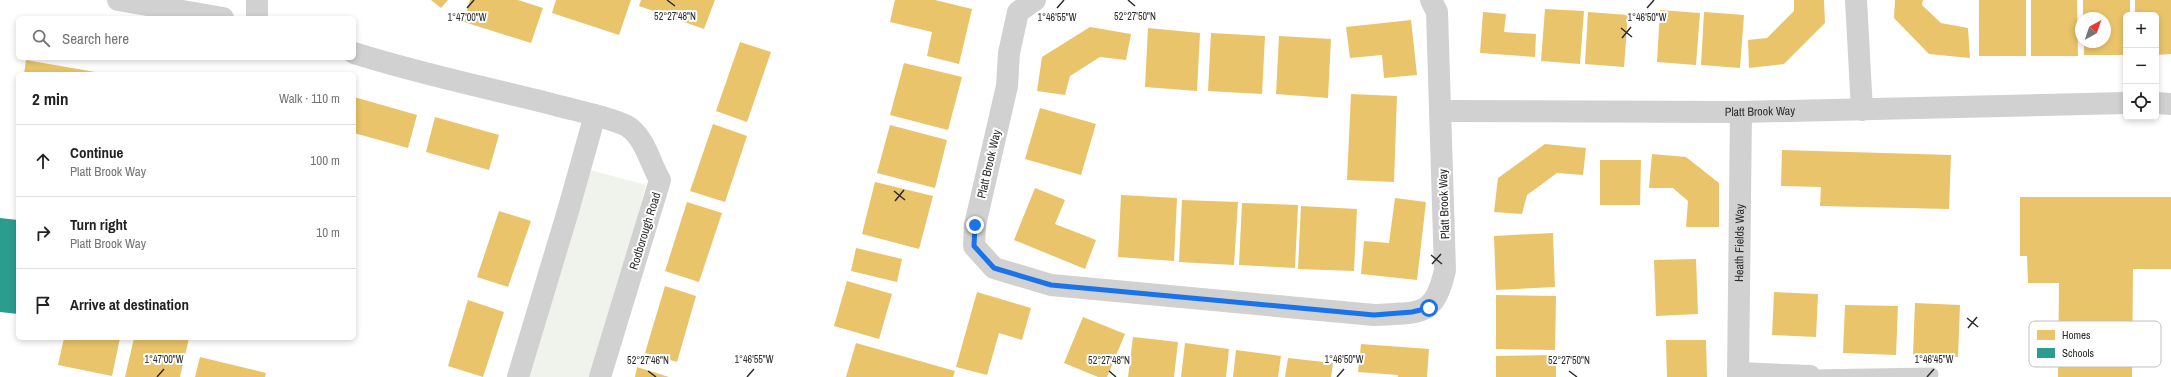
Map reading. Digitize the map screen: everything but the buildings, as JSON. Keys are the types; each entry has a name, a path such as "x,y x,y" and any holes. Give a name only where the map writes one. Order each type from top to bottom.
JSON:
{"street":[{"path":"118,0 211,16"},
{"path":"257,0 257,16"},
{"name":"Platt Brook Way","path":"1035,0 1018,12 1010,52 1007,86 975,225 974,246 994,268 1051,285 1374,315 1412,312 1429,308 1440,292 1445,270 1437,12 1431,0"},
{"path":"1856,0 1862,110"},
{"name":"Rodborough Road","path":"356,55 388,64 594,115 629,128 642,142 651,165 660,180 600,377"},
{"name":"Platt Brook Way","path":"1441,111 1741,112 2123,103"},
{"path":"2159,103 2171,104"},
{"name":"Heath Fields Way","path":"1741,112 1738,375 1810,376"},
{"path":"518,377 572,197 594,115"}],"lane":[{"path":"1810,376 1932,374"}],"shaded area":[{"path":"590,170 646,185 592,377 528,377"}],"route":[{"path":"975,225 974,246 994,268 1051,285 1374,315 1412,312 1429,308"}]}
